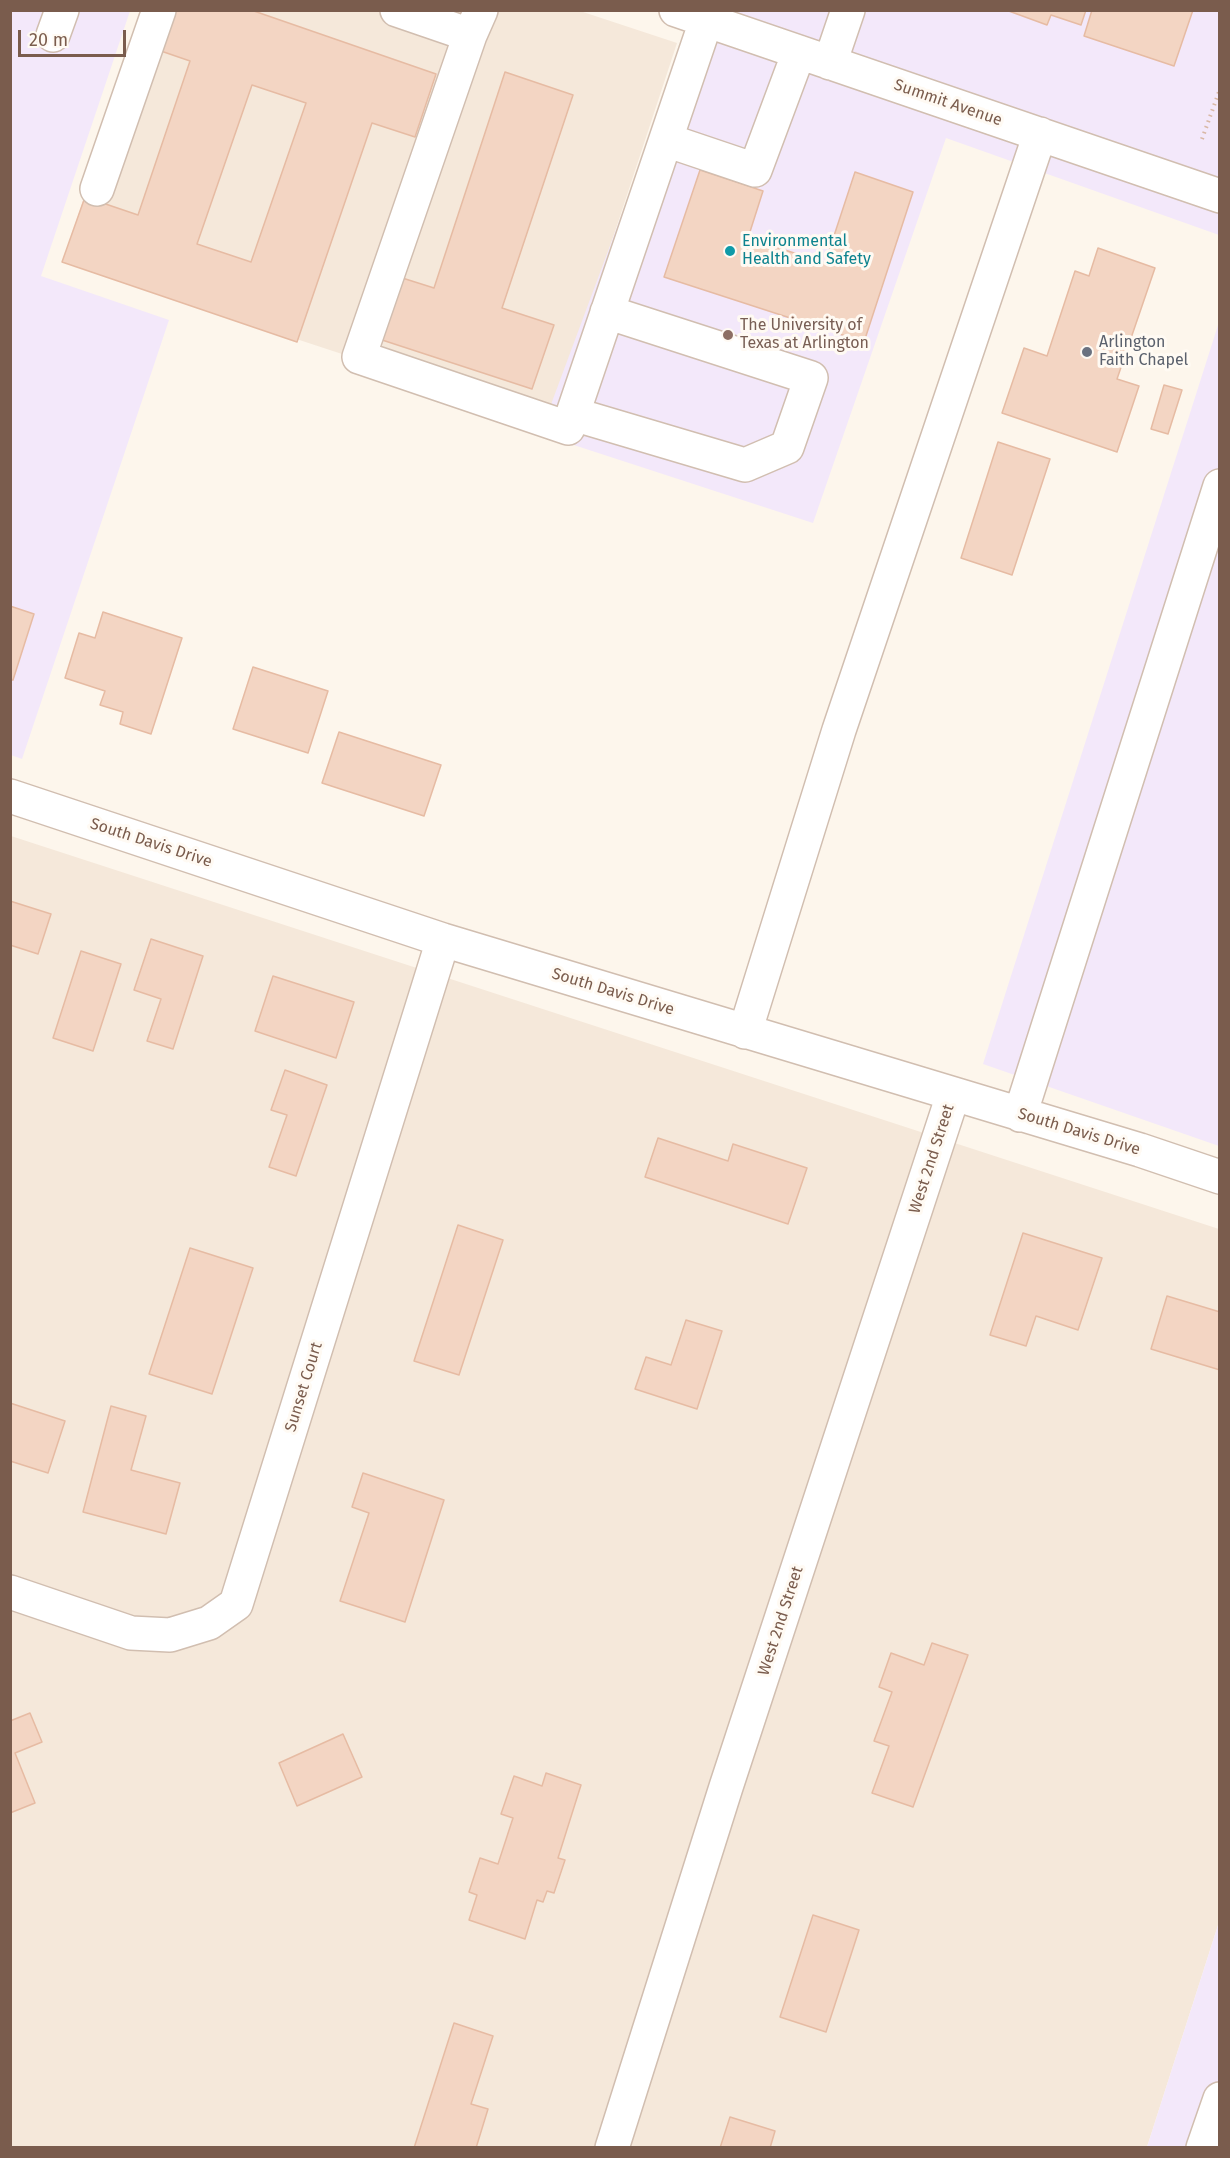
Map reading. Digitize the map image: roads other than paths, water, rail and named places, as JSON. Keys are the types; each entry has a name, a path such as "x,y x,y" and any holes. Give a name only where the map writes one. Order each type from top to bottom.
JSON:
{"street":[{"path":"97,189 159,10"},
{"path":"397,10 476,23 359,357 568,429 666,140 691,16"},
{"path":"830,63 848,10"},
{"name":"Summit Avenue","path":"691,16 1220,196"},
{"path":"666,140 755,170 799,52"},
{"path":"745,1032 839,730 1040,134"},
{"path":"573,414 745,465 786,447 811,378 607,312"},
{"path":"1020,1115 1220,486"},
{"name":"South Davis Drive","path":"10,796 443,940 1140,1150 1220,1178"},
{"name":"Sunset Court","path":"10,1592 131,1633 170,1635 209,1623 236,1604 443,940"},
{"name":"West 2nd Street","path":"612,2148 726,1787 953,1095"},
{"path":"1203,2148 1220,2099"}],"place":[{"name":"Environmental Health and Safety","path":"730,251"},
{"name":"The University of Texas at Arlington","path":"728,335"},
{"name":"Arlington Faith Chapel","path":"1087,352"}]}
